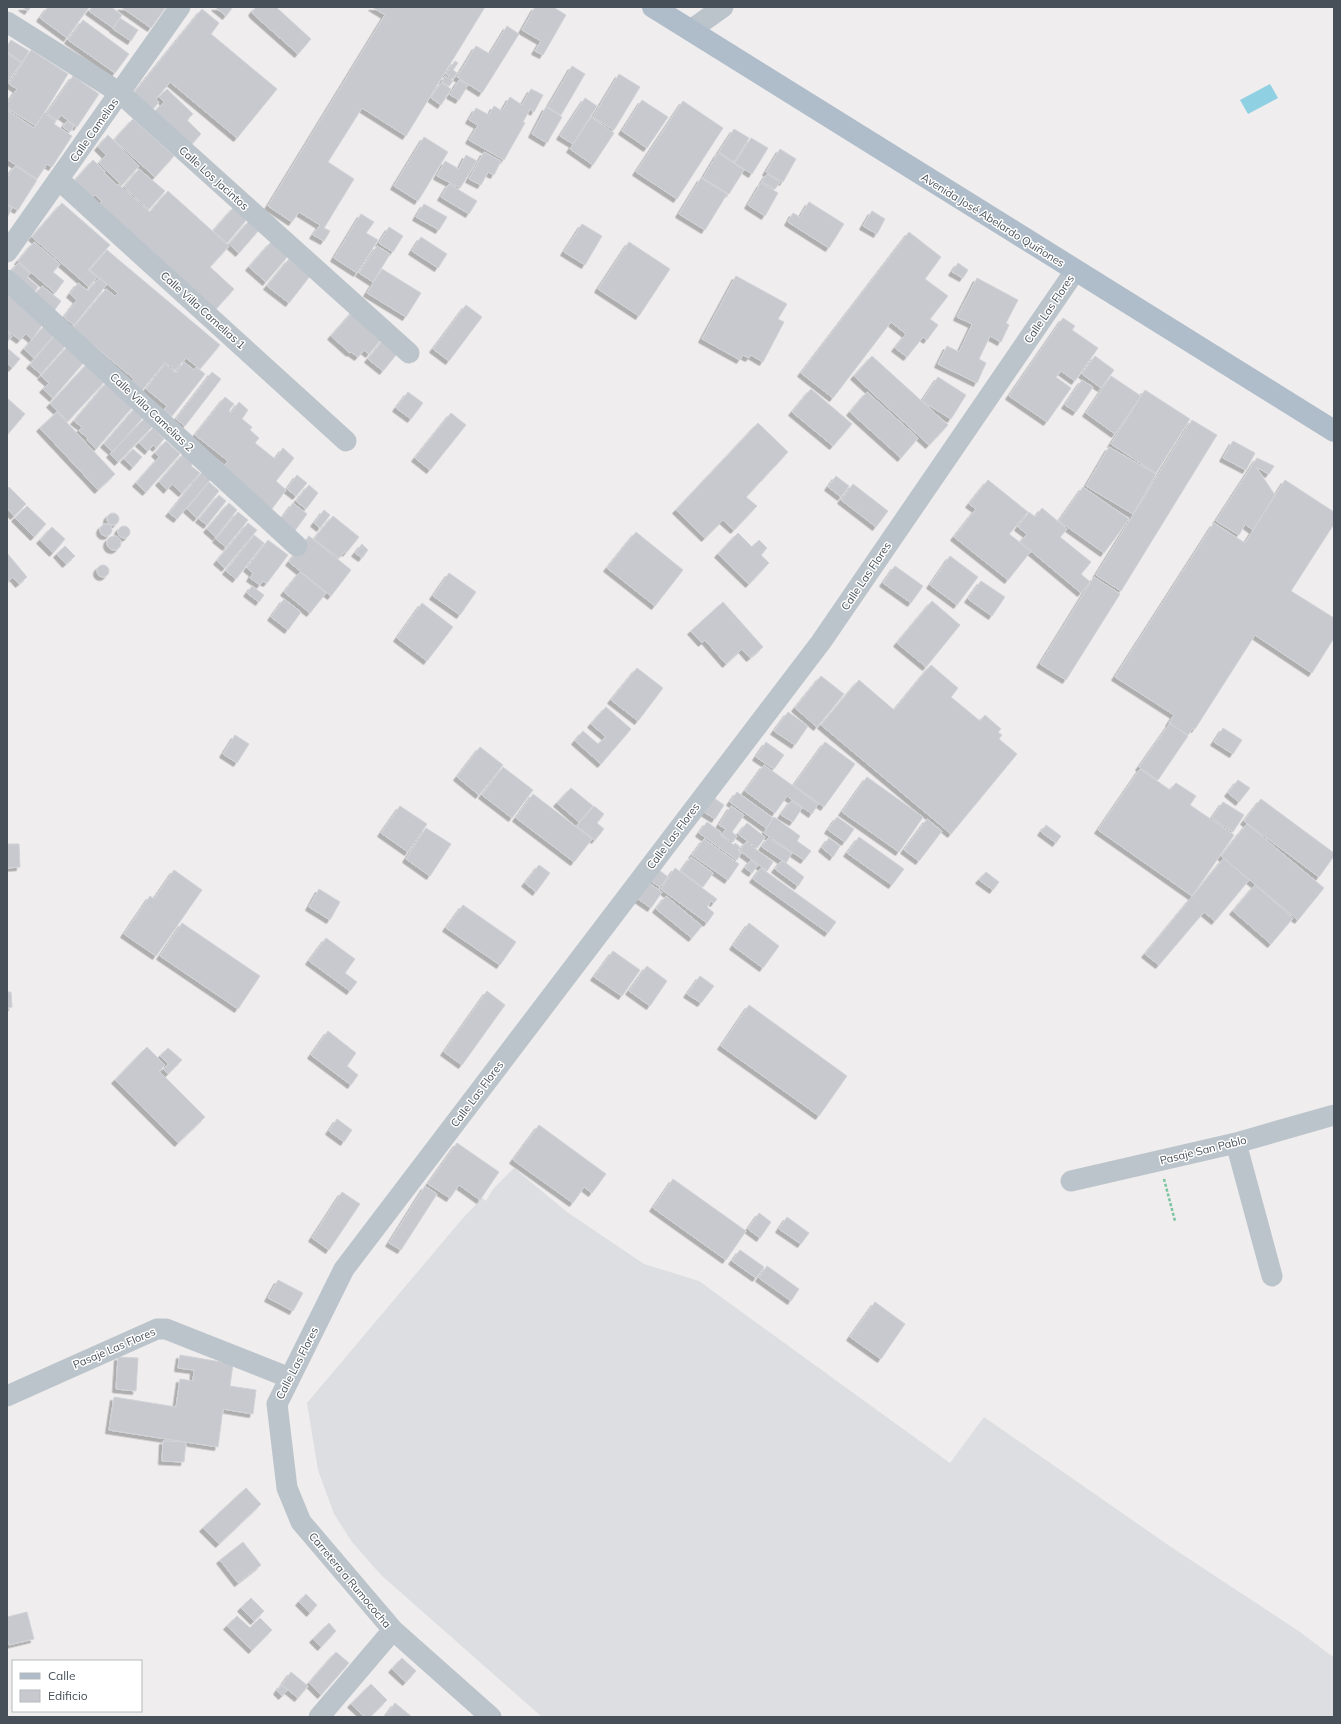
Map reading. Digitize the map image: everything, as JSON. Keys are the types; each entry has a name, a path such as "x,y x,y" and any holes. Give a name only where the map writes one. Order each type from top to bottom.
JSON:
{"main road":[{"name":"Avenida José Abelardo Quiñones","path":"653,7 1334,431"}],"street":[{"name":"Calle Camelias","path":"7,252 180,7"},
{"path":"691,30 723,7"},
{"name":"Calle Los Jacintos","path":"7,22 120,93 409,353"},
{"name":"Calle Villa Camelias 1","path":"59,180 346,441"},
{"name":"Calle Las Flores","path":"277,1404 344,1270 821,642 1075,271"},
{"name":"Calle Villa Camelias 2","path":"7,280 297,546"},
{"name":"Pasaje San Pablo","path":"1072,1181 1236,1143 1334,1115"},
{"path":"1236,1143 1272,1276"},
{"name":"Pasaje Las Flores","path":"7,1396 157,1328 166,1329 290,1378"},
{"name":"Carretera a Rumococha","path":"277,1404 287,1488 301,1522 392,1630 491,1717"},
{"path":"319,1717 392,1630"}],"path":[{"path":"1159,1162 1175,1221"}],"shaded area":[{"path":"514,1168 567,1212 644,1264 699,1281 950,1463 984,1417 1171,1547 1300,1632 1334,1657 1334,1717 542,1717 381,1575 352,1542 334,1514 318,1470 307,1403 463,1218 482,1198 486,1201 493,1189"}],"water":[{"path":"1270,84 1278,98 1248,114 1240,100"}],"building":[{"path":"22,7 31,7 28,11"},
{"path":"48,7 89,7 67,38 40,18"},
{"path":"92,7 111,7 122,15 113,28 89,11"},
{"path":"121,7 166,7 151,28"},
{"path":"215,7 233,7 226,16"},
{"path":"256,7 276,7 311,39 298,54 254,15 252,12"},
{"path":"372,7 485,7 406,136 362,108 328,162 354,179 324,228 330,231 324,241 313,235 320,225 299,212 292,222 268,206 385,15"},
{"path":"535,7 553,7 566,15 543,55 535,51 541,41 522,30"},
{"path":"202,9 219,23 211,34 277,89 237,138 170,82 156,99 159,102 153,109 134,93"},
{"path":"120,18 138,30 131,41 113,29"},
{"path":"83,20 129,54 115,73 68,40"},
{"path":"507,26 519,34 482,93 457,77 476,46 490,54"},
{"path":"11,40 29,51 22,62 7,52 7,46"},
{"path":"31,50 68,74 36,126 7,108 7,104 17,89 9,84"},
{"path":"7,53 21,63 7,83"},
{"path":"455,61 458,63 453,70 457,73 453,79 446,74"},
{"path":"572,66 585,74 561,115 548,107"},
{"path":"619,74 640,87 614,130 593,117"},
{"path":"73,76 99,94 77,127 61,115 57,120 47,113"},
{"path":"445,76 453,81 449,86 442,82"},
{"path":"459,80 468,85 459,100 450,95"},
{"path":"441,83 451,89 441,105 431,98"},
{"path":"167,89 193,114 187,120 201,134 188,148 153,113 164,102 159,97"},
{"path":"531,89 543,95 534,112 530,109 523,122 525,123 504,160 469,140 478,125 469,120 476,108 489,115 494,106 502,111 510,97 522,105"},
{"path":"585,98 597,106 573,144 560,136"},
{"path":"642,100 668,117 647,148 622,131"},
{"path":"683,101 723,128 677,199 636,172"},
{"path":"546,107 562,117 547,143 532,134"},
{"path":"7,110 34,128 44,113 56,121 54,124 72,136 52,167 47,164 37,179 7,159"},
{"path":"591,117 614,133 593,165 570,149"},
{"path":"133,119 174,156 155,177 114,140"},
{"path":"67,121 74,126 70,132 63,127"},
{"path":"734,129 749,138 734,162 719,152"},
{"path":"108,135 139,166 122,185 99,163 106,155 98,147"},
{"path":"424,137 448,152 418,201 394,186"},
{"path":"751,138 768,148 752,174 735,163"},
{"path":"780,149 796,159 783,182 766,172"},
{"path":"484,152 501,161 494,175 488,172 481,185 469,179"},
{"path":"718,153 744,170 729,194 703,178"},
{"path":"466,155 477,161 460,188 437,176 445,161 459,169"},
{"path":"93,160 117,185 118,184 150,212 168,191 229,246 210,267 234,289 215,310 98,206 102,201 95,195 88,202 70,186"},
{"path":"15,166 37,180 18,210 7,204 7,178"},
{"path":"139,169 165,191 149,209 124,187"},
{"path":"767,174 780,182 775,189 762,182"},
{"path":"701,178 727,194 705,230 679,214"},
{"path":"761,183 778,193 765,216 748,205"},
{"path":"449,184 477,201 469,214 441,197"},
{"path":"809,202 844,224 829,248 788,222 793,213 800,217"},
{"path":"62,203 110,245 88,270 97,277 89,287 32,237"},
{"path":"424,204 447,217 439,230 416,217"},
{"path":"7,205 12,208 7,218"},
{"path":"234,207 248,218 227,243 213,231"},
{"path":"872,211 885,219 877,234 863,226"},
{"path":"361,214 374,222 366,233 378,240 357,273 334,258"},
{"path":"249,221 259,230 239,253 229,244"},
{"path":"582,224 602,236 585,265 564,252"},
{"path":"389,227 403,236 393,252 379,243"},
{"path":"909,232 941,257 925,279 948,296 930,319 938,325 927,340 923,337 907,357 895,348 906,334 891,322 833,398 801,373"},
{"path":"421,237 447,254 438,268 412,251"},
{"path":"34,242 60,264 53,272 64,281 55,293 18,261"},
{"path":"271,242 288,256 266,282 249,267"},
{"path":"629,242 670,269 639,316 598,289"},
{"path":"377,246 390,254 373,282 359,273"},
{"path":"107,250 220,345 200,369 186,358 175,370 165,362 139,394 128,385 134,379 73,328 106,289 115,296 118,293 90,270"},
{"path":"289,259 310,276 289,303 267,286"},
{"path":"18,263 30,273 27,277 38,287 30,297 7,276"},
{"path":"958,263 968,270 963,278 952,272"},
{"path":"382,269 421,293 406,317 367,293"},
{"path":"736,276 787,304 778,319 784,322 763,362 751,355 749,358 743,355 740,360 702,339"},
{"path":"99,278 107,284 74,325 64,317 77,300 70,294 78,283 88,291"},
{"path":"977,278 1018,300 1006,323 1009,325 1001,342 990,336 979,359 986,363 977,383 938,364 947,346 959,352 971,327 972,324 957,317"},
{"path":"42,286 61,301 51,315 31,299"},
{"path":"7,291 45,321 32,339 26,334 20,340 7,330"},
{"path":"466,305 482,317 449,361 433,349"},
{"path":"354,310 384,336 369,354 364,350 358,357 351,352 350,353 331,336"},
{"path":"1063,318 1075,326 1072,330 1098,348 1075,381 1061,371 1056,377 1071,388 1047,422 1009,396"},
{"path":"45,325 55,334 34,358 24,349"},
{"path":"7,332 12,336 7,342"},
{"path":"56,334 67,344 41,374 30,365"},
{"path":"385,338 400,350 383,371 368,359"},
{"path":"68,346 85,361 53,398 43,389 49,383 41,376"},
{"path":"7,348 20,359 12,368 7,363"},
{"path":"872,356 948,425 929,445 854,376"},
{"path":"1095,356 1114,370 1101,388 1082,374"},
{"path":"184,362 194,370 196,367 205,374 172,416 164,410 167,406 146,389 165,364 176,373"},
{"path":"88,363 106,380 68,421 50,404"},
{"path":"212,372 221,379 185,426 176,419"},
{"path":"1111,376 1141,396 1115,434 1086,413"},
{"path":"938,377 966,395 951,419 922,401"},
{"path":"1082,380 1093,387 1076,412 1065,405"},
{"path":"107,382 135,404 96,449 87,440 88,438 79,431 82,427 74,421"},
{"path":"811,389 852,424 833,446 792,412"},
{"path":"1145,390 1190,419 1156,473 1111,444"},
{"path":"408,392 423,403 411,419 396,408"},
{"path":"867,392 918,438 901,458 850,412"},
{"path":"225,397 234,404 229,410 231,413 239,402 248,410 242,419 252,427 250,430 259,438 255,443 275,459 283,448 294,458 276,481 286,490 271,510 238,484 241,481 223,467 228,461 195,435"},
{"path":"7,398 25,414 7,435"},
{"path":"136,407 145,415 113,452 104,444"},
{"path":"57,412 115,474 98,490 40,428"},
{"path":"451,413 466,425 430,470 415,458"},
{"path":"144,419 152,427 118,462 110,454"},
{"path":"1192,420 1217,435 1121,591 1096,575"},
{"path":"758,423 788,452 746,497 757,506 734,530 723,520 705,538 676,510"},
{"path":"153,428 164,439 156,448 153,445 148,451 139,443"},
{"path":"166,441 180,454 146,492 136,483 159,457 155,453"},
{"path":"1233,441 1255,453 1246,470 1223,458"},
{"path":"1109,447 1156,474 1133,514 1086,486"},
{"path":"133,449 142,457 133,467 124,459"},
{"path":"184,453 194,462 191,466 200,473 182,493 172,484 167,490 159,482"},
{"path":"1257,458 1274,466 1269,474 1256,467 1275,495 1253,530 1245,524 1239,535 1216,521"},
{"path":"202,472 211,479 177,519 169,513"},
{"path":"297,475 307,483 296,496 287,489"},
{"path":"836,476 849,486 841,497 828,487"},
{"path":"988,480 1028,512 1009,534 1031,551 1008,580 954,537 976,509 969,504"},
{"path":"1285,480 1334,512 1334,524 1291,591 1334,618 1334,638 1312,673 1255,635 1195,729 1193,728 1188,735 1169,723 1174,715 1115,677 1214,523 1245,543"},
{"path":"209,482 219,491 197,518 187,509"},
{"path":"853,484 888,511 876,527 841,500"},
{"path":"309,485 318,493 306,509 296,501"},
{"path":"9,487 26,504 14,516 7,509 7,490"},
{"path":"1083,487 1129,519 1104,553 1059,521"},
{"path":"219,495 226,501 207,525 199,519"},
{"path":"229,503 237,510 216,537 207,529"},
{"path":"293,503 307,514 294,532 280,521"},
{"path":"27,506 46,524 34,537 15,518"},
{"path":"1042,508 1067,529 1060,537 1091,562 1081,574 1090,582 1081,593 1020,542 1027,534 1018,527 1029,512 1035,517"},
{"path":"324,510 330,515 320,528 314,523"},
{"path":"238,512 248,520 226,547 216,539"},
{"path":"115,513 118,514 118,524 111,525 108,524 107,517 108,514"},
{"path":"333,516 359,537 346,553 345,551 339,558 314,539"},
{"path":"248,523 257,530 225,568 217,561"},
{"path":"108,524 111,525 111,535 104,536 101,535 100,528 101,525"},
{"path":"126,526 129,527 129,537 122,538 119,537 118,530 119,527"},
{"path":"52,527 65,539 53,553 40,540"},
{"path":"636,532 683,570 655,606 607,568"},
{"path":"738,533 752,547 759,540 767,548 761,555 769,563 749,584 718,554"},
{"path":"254,535 264,543 236,579 226,571"},
{"path":"114,536 119,538 121,543 119,548 114,550 109,548 107,543 109,538"},
{"path":"309,536 351,570 331,596 289,562"},
{"path":"268,540 288,555 267,583 263,581 260,585 250,578 253,573 247,568"},
{"path":"362,544 368,550 362,558 355,553"},
{"path":"65,546 75,556 66,564 57,554"},
{"path":"7,553 27,577 19,584 13,577 7,582"},
{"path":"950,556 978,577 957,605 930,585"},
{"path":"105,565 108,566 108,576 101,577 98,576 97,569 98,566"},
{"path":"895,566 923,586 911,603 883,583"},
{"path":"300,572 326,593 310,613 284,592"},
{"path":"449,573 476,592 460,615 433,596"},
{"path":"1094,577 1120,594 1066,680 1040,664"},
{"path":"981,581 1005,597 992,616 968,599"},
{"path":"252,586 264,595 259,602 247,593"},
{"path":"284,599 301,612 288,630 271,617"},
{"path":"932,601 960,625 926,667 897,643"},
{"path":"723,602 763,647 750,658 742,649 726,664 705,640 702,643 691,631"},
{"path":"422,603 453,627 427,661 397,638"},
{"path":"931,665 958,688 951,697 980,721 985,715 1001,729 998,732 1002,735 999,739 1017,754 951,834 821,725 859,680 894,710"},
{"path":"637,668 663,688 638,721 611,700"},
{"path":"821,676 844,694 817,727 795,708"},
{"path":"606,707 631,729 601,764 575,741 583,731 598,744 606,737 591,724"},
{"path":"788,712 808,726 795,745 774,731"},
{"path":"1170,723 1188,736 1158,780 1139,767"},
{"path":"1223,728 1242,740 1233,754 1214,742"},
{"path":"235,735 249,744 237,763 223,754"},
{"path":"766,742 784,755 774,769 756,757"},
{"path":"825,742 855,764 824,807 794,785"},
{"path":"480,747 503,765 479,795 457,777"},
{"path":"764,765 818,804 812,814 787,796 775,813 745,791"},
{"path":"503,767 533,790 512,818 482,795"},
{"path":"1140,769 1170,790 1176,783 1196,796 1190,805 1234,835 1192,896 1098,830"},
{"path":"867,777 923,817 899,852 842,812"},
{"path":"1238,780 1250,788 1239,802 1228,793"},
{"path":"571,788 593,806 579,822 557,803"},
{"path":"737,792 773,818 766,828 730,802"},
{"path":"533,794 592,839 574,862 516,818"},
{"path":"714,798 724,805 715,819 704,812"},
{"path":"1261,799 1334,853 1334,856 1319,877 1244,821"},
{"path":"791,801 802,808 793,822 781,815"},
{"path":"1223,802 1244,815 1233,832 1212,818"},
{"path":"400,806 427,824 408,852 381,833"},
{"path":"594,806 604,814 597,823 604,829 595,840 577,826"},
{"path":"731,806 744,815 732,832 737,836 733,842 722,835 726,829 719,825"},
{"path":"774,817 800,836 797,841 811,851 804,860 764,833"},
{"path":"837,817 854,829 845,842 828,830"},
{"path":"927,819 942,831 919,861 904,850"},
{"path":"707,822 722,833 720,835 734,845 735,843 740,847 738,851 741,853 737,860 699,833"},
{"path":"747,823 765,837 757,848 738,834"},
{"path":"1247,824 1324,888 1298,920 1221,856"},
{"path":"1046,825 1061,836 1056,843 1041,832"},
{"path":"426,828 451,844 430,876 406,859"},
{"path":"859,837 904,869 892,885 847,853"},
{"path":"768,838 792,853 786,863 762,847"},
{"path":"829,838 840,846 833,857 822,848"},
{"path":"704,839 739,864 728,880 692,855"},
{"path":"746,842 773,862 767,871 740,851"},
{"path":"7,844 19,844 20,867 7,868"},
{"path":"691,857 713,873 703,887 681,871"},
{"path":"1224,858 1249,880 1215,921 1204,912 1159,965 1145,954"},
{"path":"751,860 758,865 752,873 745,868"},
{"path":"782,860 804,877 798,886 775,869"},
{"path":"539,865 550,873 536,892 525,883"},
{"path":"675,868 717,899 714,903 711,901 707,907 714,913 707,923 661,889"},
{"path":"761,868 836,922 828,933 753,879"},
{"path":"174,870 202,890 156,956 124,934 150,896 154,899"},
{"path":"659,870 668,877 660,887 651,881"},
{"path":"986,872 999,882 993,890 979,880"},
{"path":"649,883 662,892 651,908 638,899"},
{"path":"1255,885 1293,918 1271,944 1233,911"},
{"path":"319,889 340,902 330,920 309,907"},
{"path":"666,896 702,926 692,938 656,909"},
{"path":"463,905 516,942 500,965 446,928"},
{"path":"182,923 260,976 238,1009 160,956"},
{"path":"749,923 779,946 763,968 733,946"},
{"path":"326,938 355,959 345,973 357,982 350,991 309,961"},
{"path":"613,951 640,970 622,996 594,977"},
{"path":"647,966 667,981 650,1006 629,991"},
{"path":"700,976 714,986 701,1003 687,994"},
{"path":"487,991 505,1005 462,1065 444,1052"},
{"path":"7,992 11,992 12,1007 7,1008"},
{"path":"749,1005 847,1076 819,1116 721,1046"},
{"path":"328,1031 356,1053 347,1066 358,1075 351,1085 311,1055"},
{"path":"147,1047 165,1065 159,1071 205,1117 178,1143 115,1080"},
{"path":"168,1048 182,1060 168,1074 163,1069 169,1064 160,1056"},
{"path":"337,1119 352,1130 344,1142 329,1131"},
{"path":"539,1125 606,1174 592,1193 584,1187 573,1203 513,1160"},
{"path":"457,1143 499,1172 480,1200 459,1185 450,1198 428,1184"},
{"path":"673,1179 746,1231 726,1260 653,1208"},
{"path":"425,1186 437,1194 401,1250 389,1243"},
{"path":"342,1192 360,1204 329,1250 312,1238"},
{"path":"759,1213 771,1222 760,1238 748,1229"},
{"path":"787,1217 809,1233 801,1244 779,1229"},
{"path":"740,1250 764,1267 756,1278 732,1261"},
{"path":"767,1266 799,1289 791,1301 759,1278"},
{"path":"278,1280 303,1293 293,1311 268,1298"},
{"path":"875,1302 905,1324 881,1359 850,1337"},
{"path":"180,1355 233,1364 230,1386 256,1390 253,1414 223,1409 218,1447 109,1430 114,1397 176,1407 180,1379 193,1381 194,1370 178,1368"},
{"path":"118,1357 138,1358 136,1391 116,1389"},
{"path":"163,1441 186,1442 184,1462 162,1461"},
{"path":"246,1488 261,1504 219,1544 203,1528"},
{"path":"243,1542 261,1565 238,1583 220,1560"},
{"path":"306,1594 317,1605 310,1613 299,1602"},
{"path":"251,1598 264,1611 254,1621 241,1608"},
{"path":"27,1612 34,1639 9,1645 7,1637 7,1617"},
{"path":"237,1616 250,1628 260,1618 272,1630 252,1650 227,1626"},
{"path":"329,1623 336,1631 321,1647 313,1639"},
{"path":"336,1652 349,1663 321,1695 309,1683"},
{"path":"402,1658 416,1671 406,1682 392,1669"},
{"path":"291,1672 308,1686 298,1698 282,1685"},
{"path":"371,1684 387,1700 370,1717 365,1717 351,1704"},
{"path":"281,1685 288,1690 282,1696 277,1691"},
{"path":"395,1703 412,1717 385,1717"}]}
